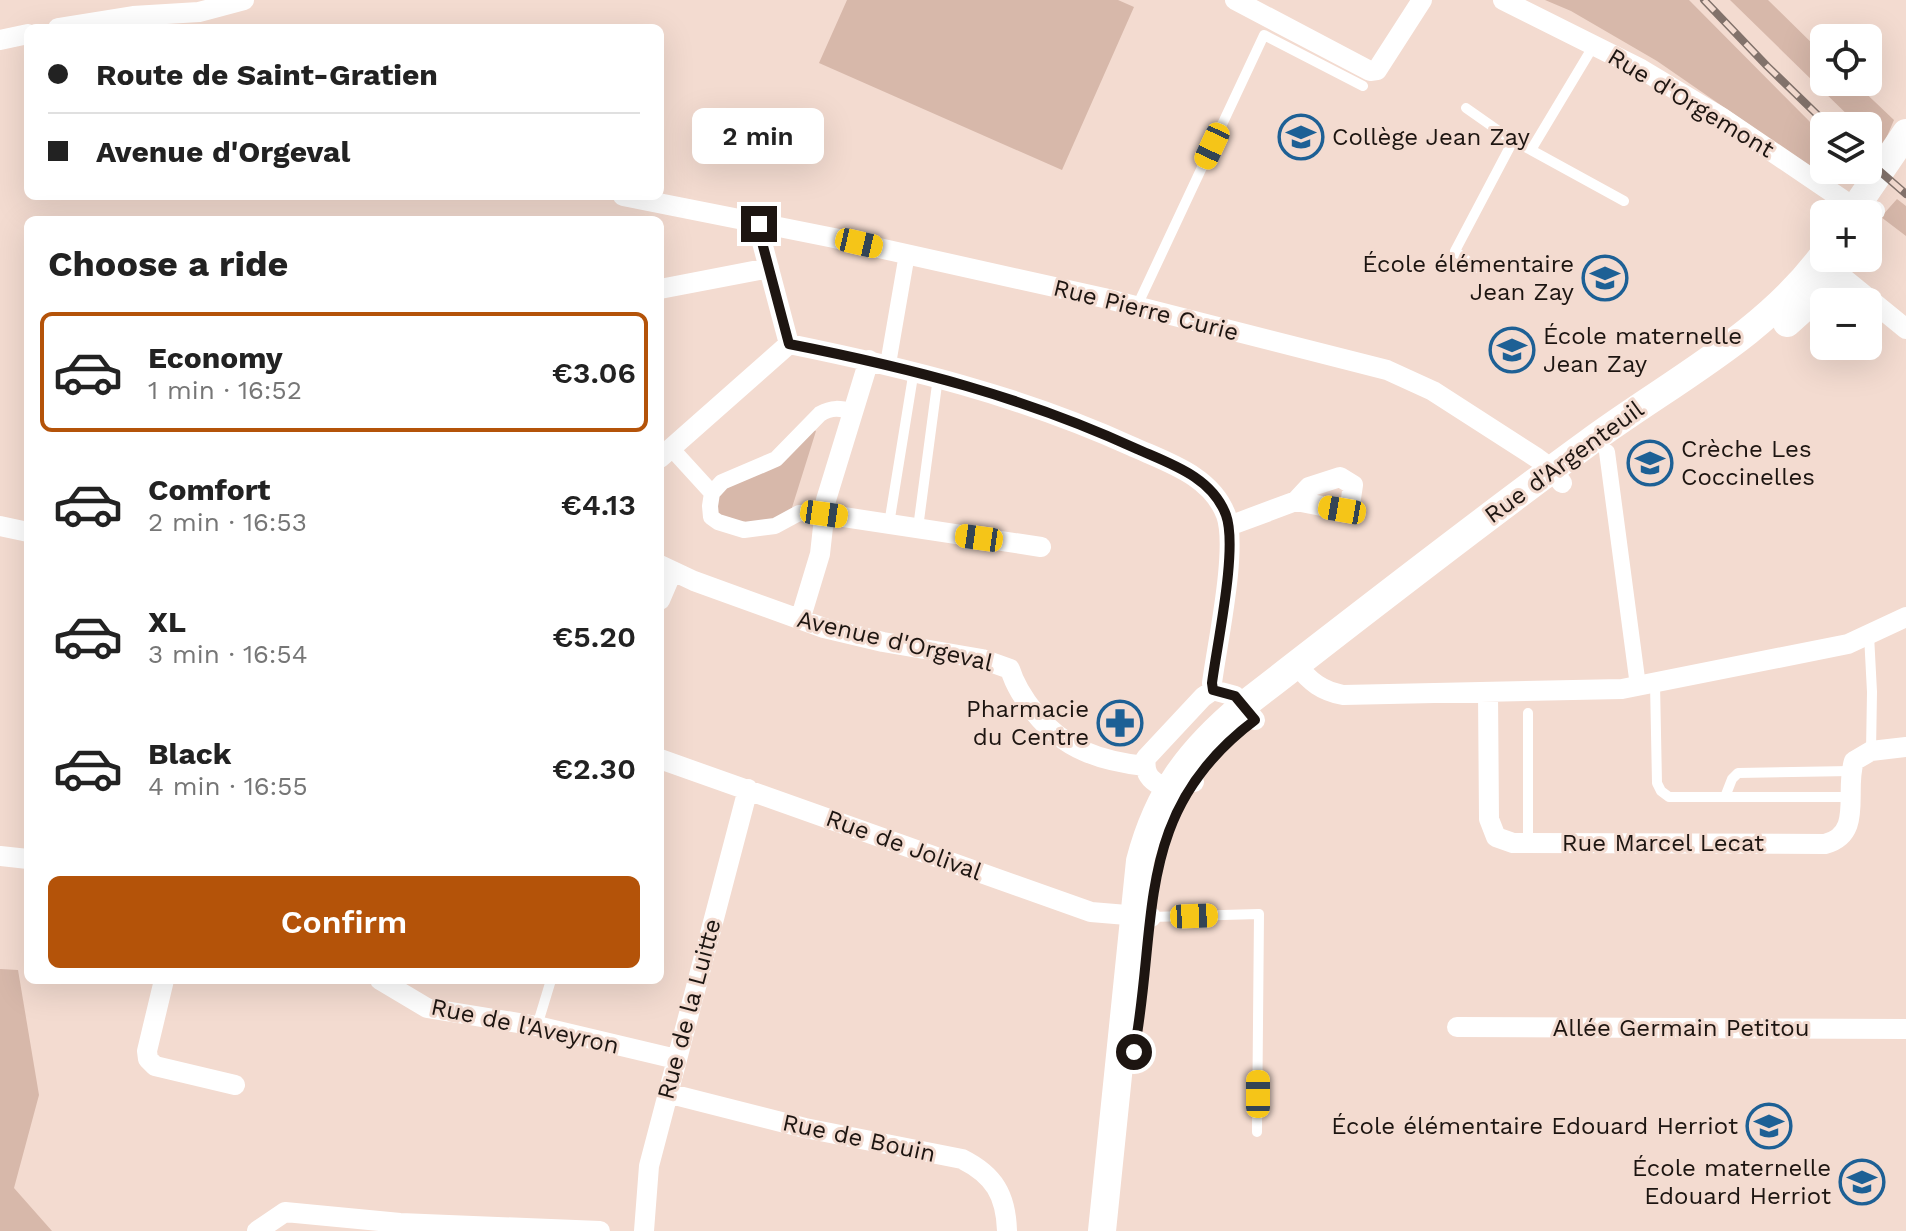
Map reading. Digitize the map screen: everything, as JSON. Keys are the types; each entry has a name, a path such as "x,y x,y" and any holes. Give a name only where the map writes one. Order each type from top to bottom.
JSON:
{"main road":[{"path":"1870,200 1906,133"},
{"path":"1874,200 1906,163"},
{"name":"Rue d'Argenteuil","path":"1141,916 1144,844 1182,784 1202,742 1250,712 1303,672 1764,319 1819,272"},
{"name":"Rue d'Argenteuil","path":"1557,476 1607,452 1769,338 1817,296 1828,272"},
{"path":"1102,1231 1141,916"},
{"path":"1117,1231 1133,1060 1140,1021 1141,916"}],"street":[{"path":"86,24 199,12 244,0"},
{"path":"1235,0 1370,71 1377,70 1422,0"},
{"name":"Rue d'Orgemont","path":"1503,0 1594,45 1721,117 1842,200"},
{"path":"0,40 24,35"},
{"name":"Rue Pierre Curie","path":"644,200 907,254 1137,306 1387,370 1433,391 1557,476"},
{"path":"759,224 789,344"},
{"path":"800,620 820,554 824,514 853,412 878,362 907,254"},
{"path":"664,288 769,268"},
{"path":"1847,272 1906,329"},
{"path":"789,344 914,370 1024,402 1093,429 1187,472 1215,493 1229,526 1229,560 1213,690"},
{"path":"664,446 789,344"},
{"path":"853,412 829,409 820,414 776,459 722,482 712,493 711,517 731,527 760,528 775,526 799,513 824,514 1041,547"},
{"path":"664,448 712,493"},
{"name":"Rue d'Argenteuil","path":"1607,452 1647,684"},
{"path":"1229,526 1296,501 1309,487 1350,472 1353,485 1350,505 1342,510 1296,501"},
{"path":"0,526 24,531"},
{"name":"Avenue d'Orgeval","path":"666,569 800,620 844,633 982,659 1010,669 1027,703 1056,736 1096,757 1145,766 1148,776 1156,783 1182,784"},
{"path":"1303,672 1330,692 1350,695 1622,689 1848,644 1906,617"},
{"path":"1213,690 1235,696 1250,712"},
{"path":"1145,766 1146,758 1213,690"},
{"name":"Rue Marcel Lecat","path":"1488,693 1489,819 1496,837 1513,843 1825,844 1837,841 1846,832 1851,771"},
{"path":"1851,771 1854,761 1871,751 1906,747"},
{"name":"Rue de Jolival","path":"664,760 1091,912 1141,916"},
{"name":"Rue de la Luitte","path":"644,1231 649,1166 748,789"},
{"path":"0,856 24,859"},
{"path":"163,984 147,1051 148,1059 155,1066 235,1085"},
{"name":"Rue de l'Aveyron","path":"387,984 427,1008 537,1026 676,1059"},
{"name":"Allée Germain Petitou","path":"1457,1027 1906,1029"},
{"name":"Rue de Bouin","path":"667,1093 805,1128 962,1159 981,1169 995,1183 1002,1201 1007,1231"},
{"path":"257,1231 285,1212 385,1222 600,1231"}],"lane":[{"path":"1137,306 1264,35 1363,86"},
{"path":"1531,150 1594,45"},
{"path":"1466,108 1513,141 1624,201"},
{"path":"1476,268 1455,251 1513,141"},
{"path":"889,524 914,370"},
{"path":"918,528 938,377"},
{"path":"1869,635 1871,751"},
{"path":"1647,684 1657,783 1669,797 1850,797"},
{"path":"1528,713 1528,843"},
{"path":"1725,797 1732,779 1738,773 1851,771"},
{"path":"1141,916 1259,914 1257,1132"},
{"path":"537,1026 550,984"}],"shaded area":[{"path":"847,0 1118,0 1134,7 1062,170 819,63"},
{"path":"1545,0 1689,0 1810,122 1810,167 1657,61 1571,11"},
{"path":"1730,0 1768,0 1810,41 1810,78"},
{"path":"1828,96 1869,96 1894,120 1882,148 1882,112 1845,112"},
{"path":"1897,199 1906,206 1906,236 1882,218"},
{"path":"814,430 790,514 758,525 717,517 717,499 723,488"},
{"path":"0,969 18,970 39,1095 14,1188 52,1231 0,1231"}],"railway":[{"path":"1704,0 1815,112"},
{"path":"1882,173 1906,194"}],"place":[{"name":"Collège Jean Zay","path":"1301,137"},
{"name":"École élémentaire Jean Zay","path":"1605,278"},
{"name":"École maternelle Jean Zay","path":"1512,350"},
{"name":"Crèche Les Coccinelles","path":"1650,463"},
{"name":"Pharmacie du Centre","path":"1120,723"},
{"name":"École élémentaire Edouard Herriot","path":"1769,1126"},
{"name":"École maternelle Edouard Herriot","path":"1862,1182"}],"route":[{"path":"759,224 789,344 888,364 1024,402 1093,429 1187,472 1215,493 1226,514 1229,560 1212,683 1213,690 1235,696 1255,720 1215,755 1194,782 1165,839 1155,873 1134,1052"}]}
